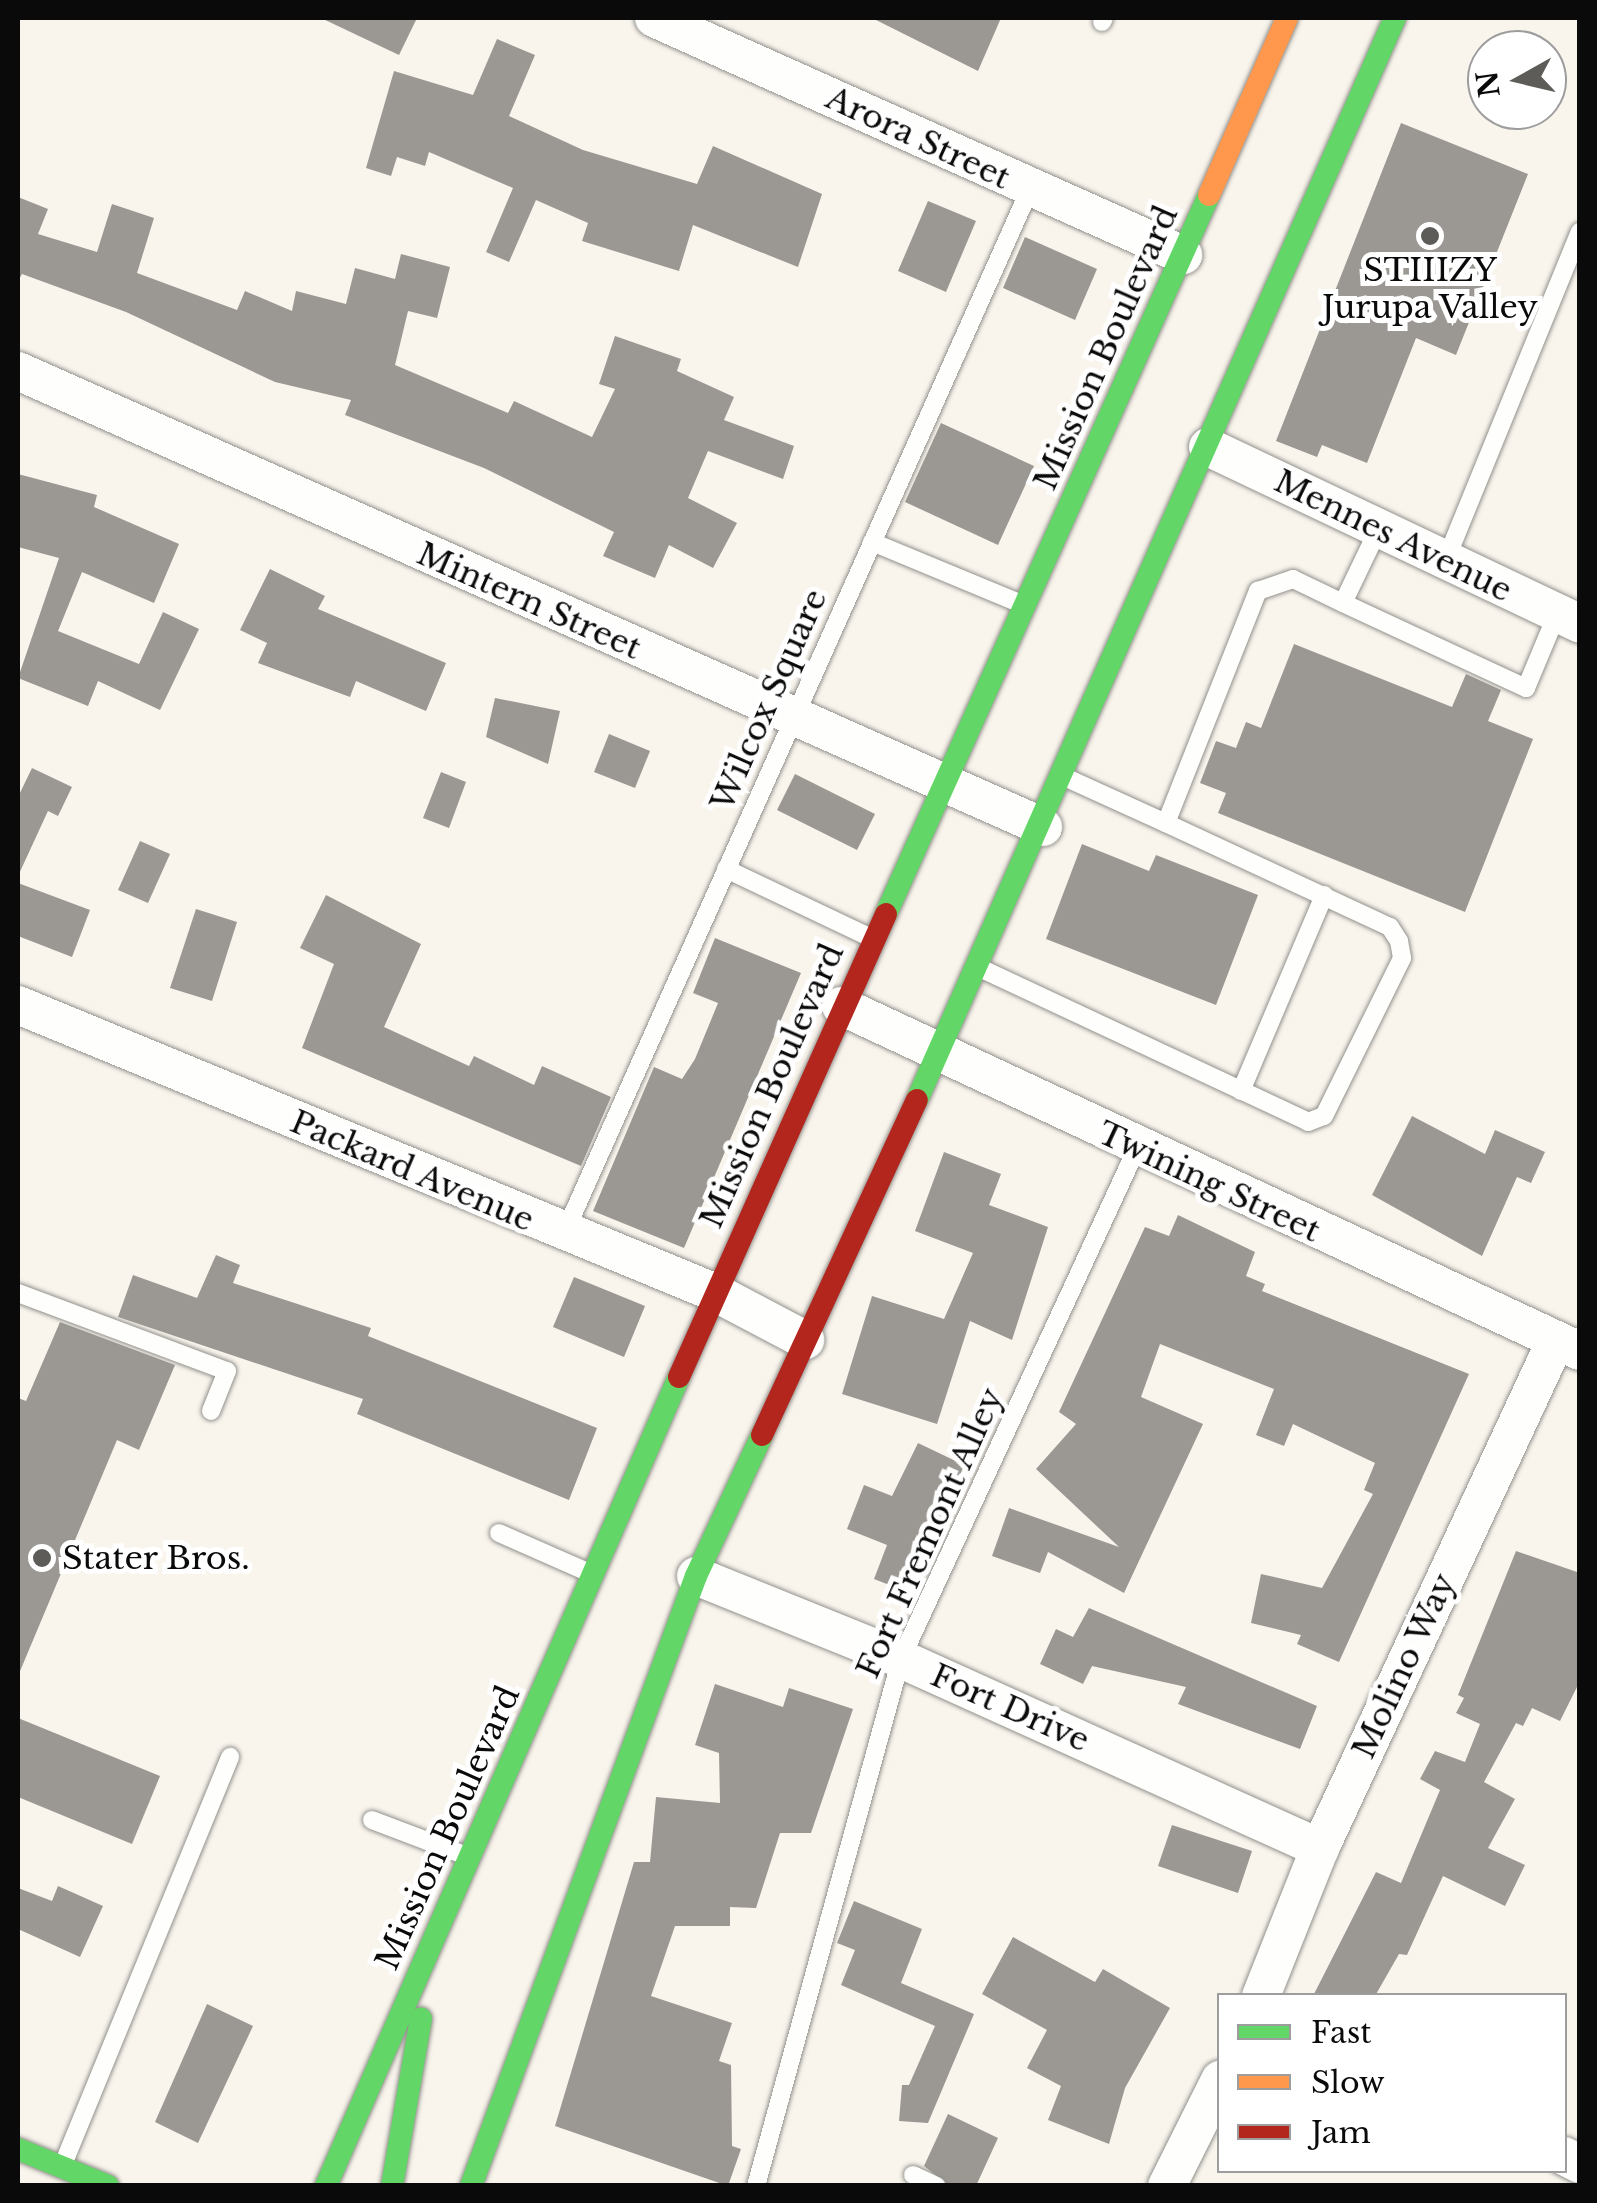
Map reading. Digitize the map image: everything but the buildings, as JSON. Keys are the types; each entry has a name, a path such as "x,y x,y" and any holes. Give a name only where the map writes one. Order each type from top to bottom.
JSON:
{"main road":[{"name":"Mission Boulevard","path":"326,2186 596,1575 841,1006 948,788 1287,18"},
{"path":"471,2186 696,1576 1043,827 1395,18"},
{"path":"392,2186 432,1946"},
{"path":"18,2149 108,2186"}],"street":[{"name":"Arora Street","path":"654,18 1183,255"},
{"name":"Mintern Street","path":"18,371 1043,827"},
{"name":"Mennes Avenue","path":"1208,447 1568,619"},
{"name":"Packard Avenue","path":"18,1005 564,1235 716,1292 805,1340"},
{"name":"Twining Street","path":"841,1006 1136,1150 1568,1346"},
{"name":"Molino Way","path":"1262,1993 1320,1848 1568,1346"},
{"name":"Fort Drive","path":"696,1576 901,1658 1320,1848"},
{"path":"1167,2186 1217,2086"}],"lane":[{"name":"Wilcox Square","path":"564,1235 1030,189"},
{"path":"1445,562 1580,232"},
{"path":"1343,603 1378,530"},
{"path":"872,542 1028,607"},
{"path":"1166,823 1258,591 1292,579 1526,688 1568,619"},
{"path":"979,967 1308,1122 1324,1116 1402,958 1390,927 1064,777"},
{"path":"726,869 874,940"},
{"path":"1241,1092 1324,895"},
{"name":"Fort Fremont Alley","path":"756,2186 901,1658 1136,1150"},
{"path":"18,1293 227,1371 211,1411"},
{"path":"499,1533 596,1575"},
{"path":"62,2167 230,1756"},
{"path":"372,1820 469,1858"},
{"path":"913,2175 937,2186"}],"traffic: fast":[{"path":"917,1100 1395,18"},
{"path":"886,914 1209,195"},
{"path":"326,2186 679,1377"},
{"path":"471,2186 696,1576 762,1435"},
{"path":"392,2186 421,2018"},
{"path":"18,2149 108,2186"}],"traffic: slow":[{"path":"1209,195 1287,18"}],"traffic: jam":[{"path":"679,1377 886,914"},
{"path":"762,1435 917,1100"}],"place":[{"name":"STIIIZY Jurupa Valley","path":"1430,236"},
{"name":"Stater Bros.","path":"42,1558"}]}
